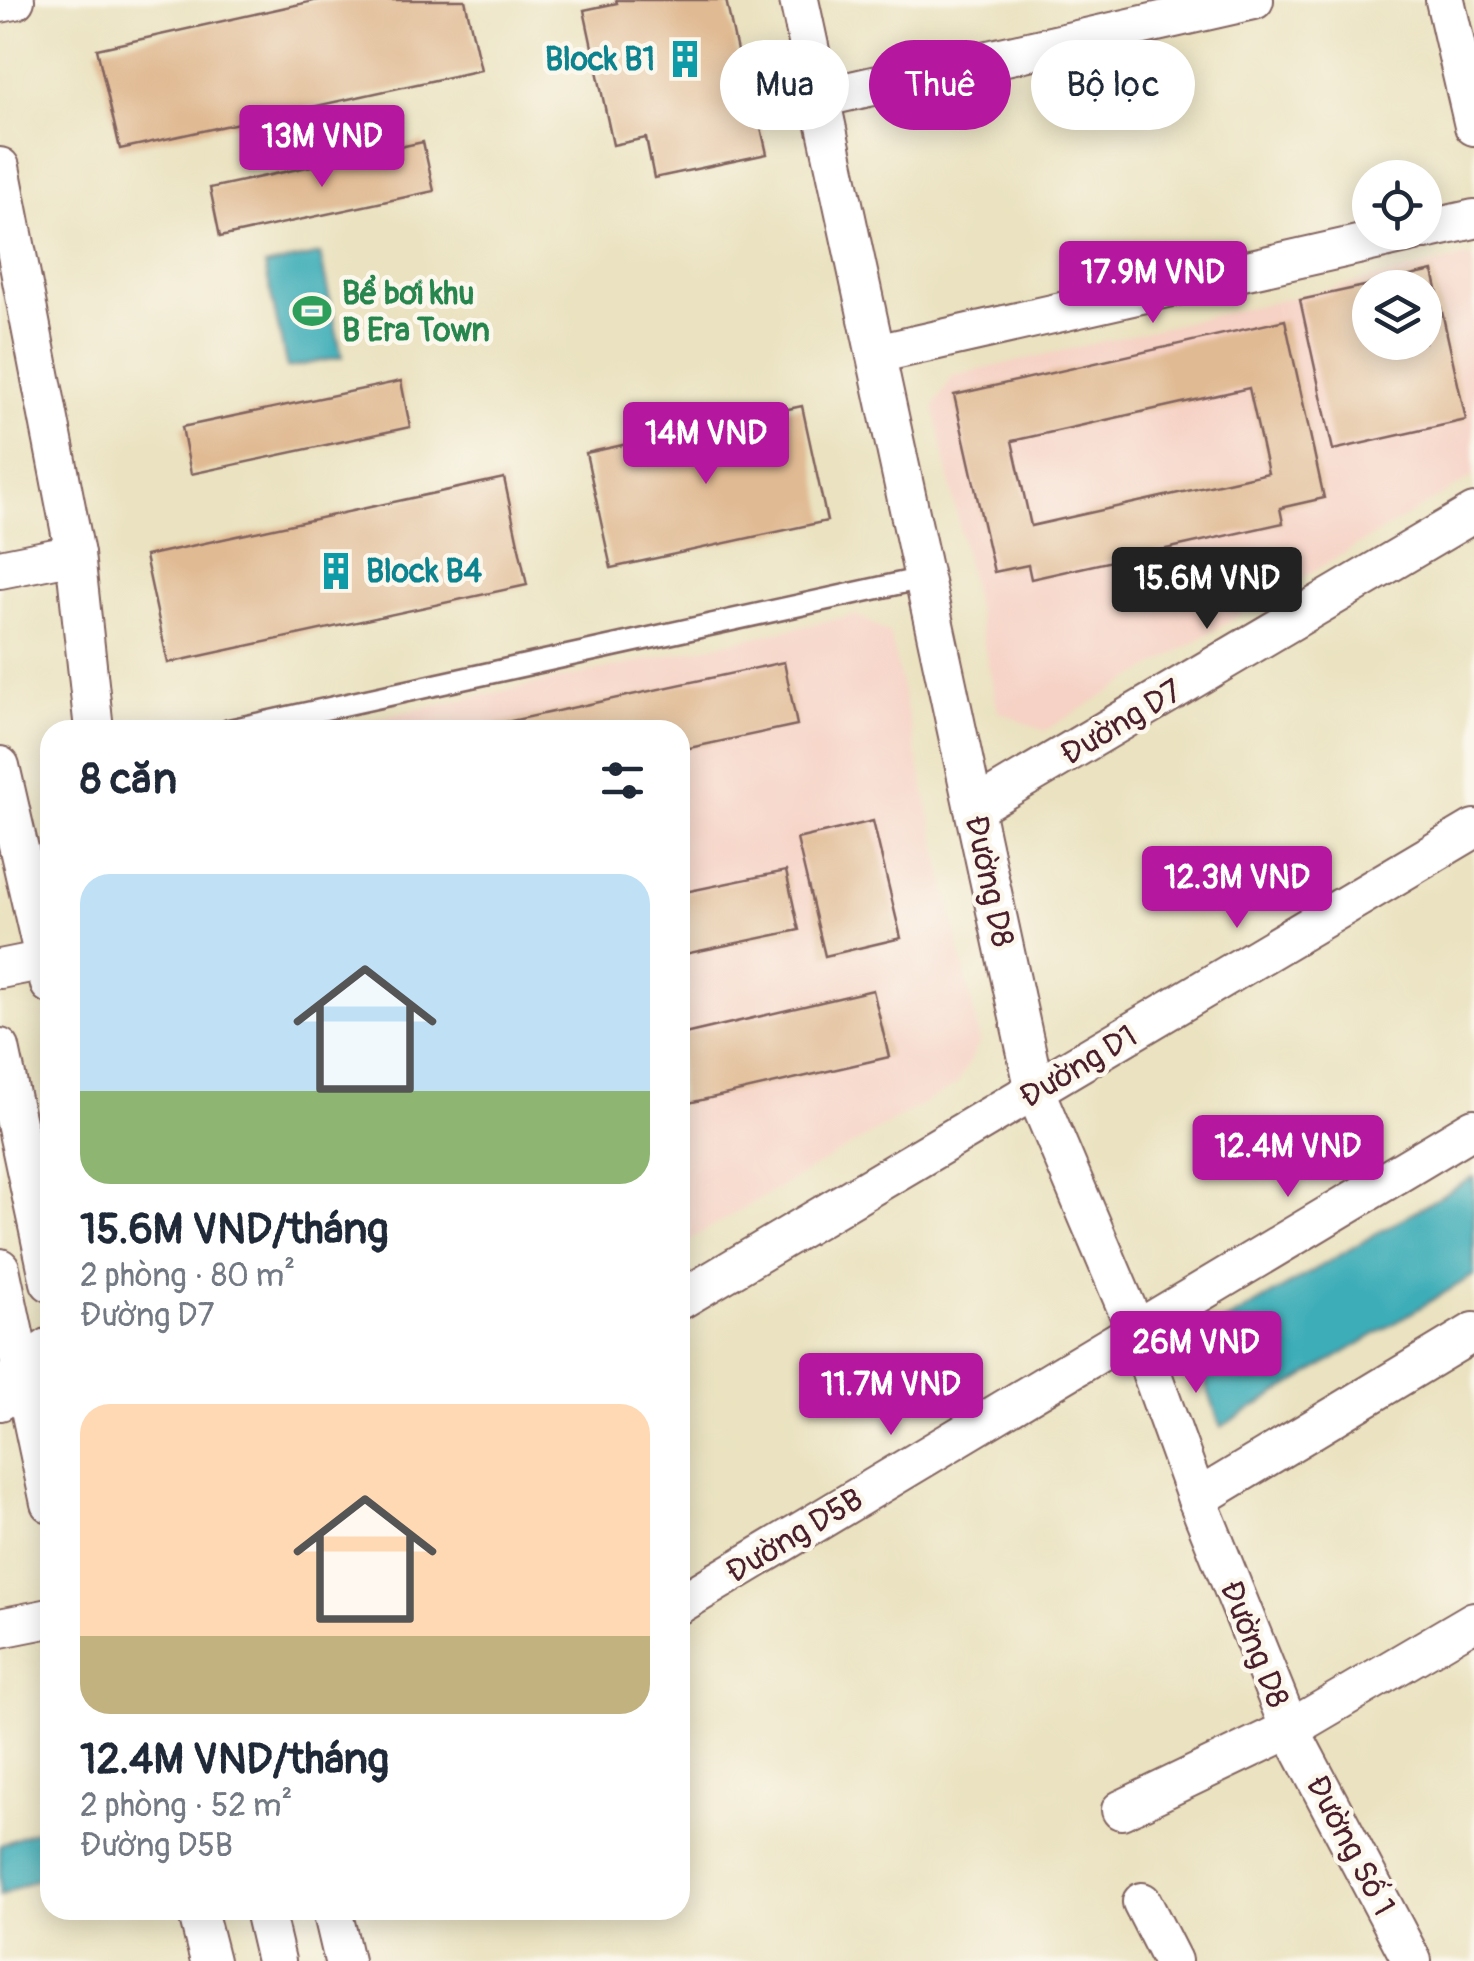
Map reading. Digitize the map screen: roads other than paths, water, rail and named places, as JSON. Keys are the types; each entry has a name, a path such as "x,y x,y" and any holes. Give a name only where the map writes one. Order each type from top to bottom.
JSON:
{"street":[{"path":"0,3 15,0"},
{"name":"Đường D8","path":"799,0 808,40"},
{"path":"849,91 1254,0"},
{"path":"1445,0 1474,126"},
{"name":"Đường D8","path":"827,130 1036,1091 1136,1330 1197,1499 1290,1729"},
{"path":"0,167 75,554 93,720"},
{"path":"1442,226 1474,219"},
{"path":"876,354 1352,246"},
{"name":"Đường D7","path":"974,808 1474,514"},
{"path":"0,569 75,554"},
{"path":"0,766 40,941"},
{"name":"Đường D1","path":"690,1294 1474,829"},
{"path":"0,969 40,972"},
{"path":"0,1048 40,1235"},
{"name":"Đường D5B","path":"690,1598 1474,1128"},
{"path":"0,1268 36,1357 40,1399"},
{"path":"1197,1499 1474,1332"},
{"path":"0,1400 36,1357"},
{"path":"0,1628 40,1620"},
{"path":"1121,1810 1290,1729 1474,1621"},
{"name":"Đường Số 1","path":"1290,1729 1412,1961"},
{"path":"1142,1902 1172,1961"},
{"path":"200,1920 210,1961"},
{"path":"266,1920 276,1961"},
{"path":"334,1920 344,1961"}],"lane":[{"path":"275,720 924,578"}],"water":[{"path":"320,254 342,357 287,368 265,266"},
{"path":"1474,1177 1474,1275 1221,1427 1191,1342"},
{"path":"40,1831 40,1878 0,1896 0,1845"}],"place":[{"name":"Block B1","path":"685,59"},
{"name":"Bể bơi khu B Era Town","path":"312,311"},
{"name":"Block B4","path":"336,571"}]}
